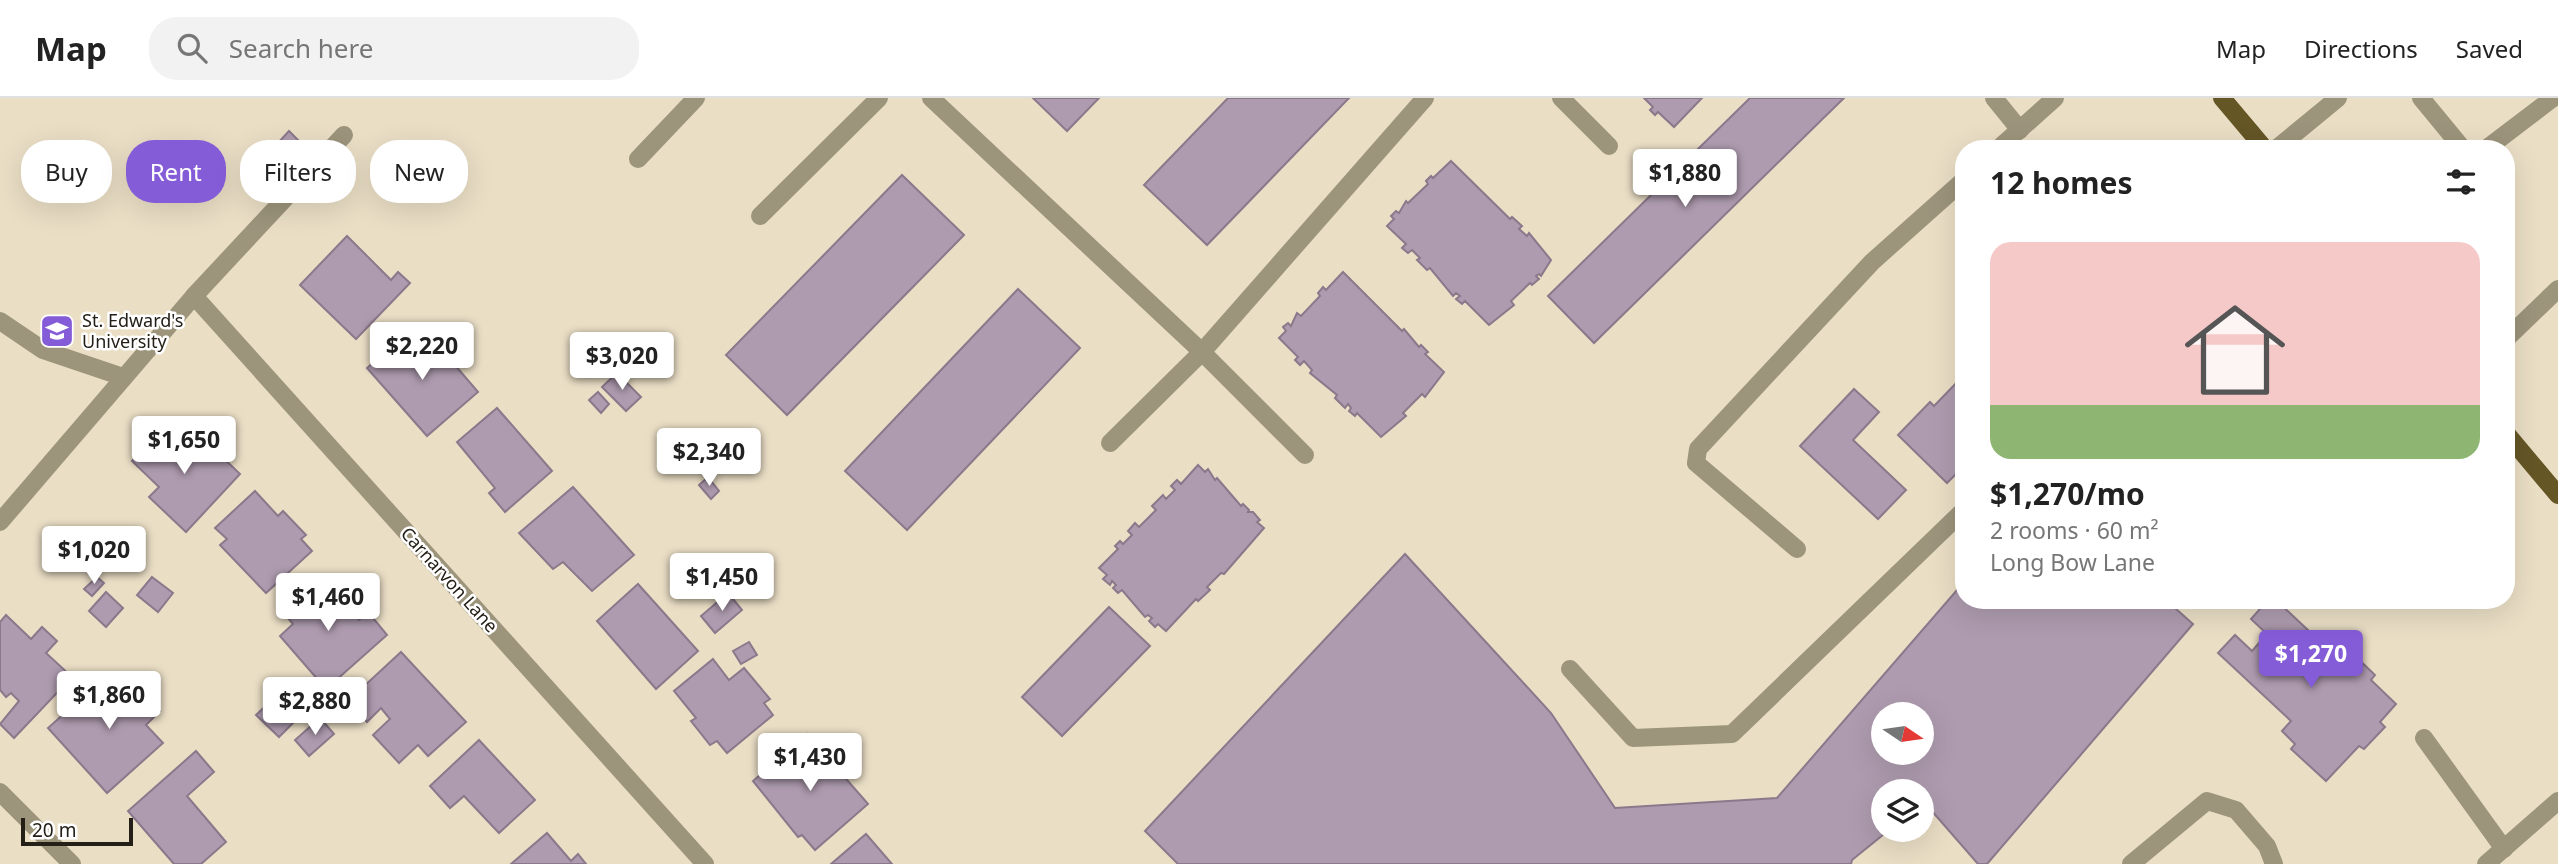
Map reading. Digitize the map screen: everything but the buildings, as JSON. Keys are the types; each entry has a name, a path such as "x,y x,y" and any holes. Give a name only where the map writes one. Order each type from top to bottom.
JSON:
{"main road":[{"path":"2222,98 2257,140"},
{"path":"2515,444 2558,495"}],"street":[{"path":"638,159 696,98"},
{"path":"760,216 879,98"},
{"path":"931,98 1202,352 1306,455"},
{"path":"1110,443 1202,352 1425,98"},
{"path":"1562,98 1609,146"},
{"path":"1994,98 2020,130"},
{"path":"2008,140 2055,98"},
{"path":"2287,140 2338,98"},
{"path":"2421,98 2456,140"},
{"path":"2498,140 2553,98"},
{"path":"0,522 194,296 344,135"},
{"path":"1797,549 1696,463 1698,449 1872,262 1955,188"},
{"path":"2515,330 2558,289"},
{"name":"Carnarvon Lane","path":"194,296 705,864"},
{"path":"0,321 43,350 122,377"},
{"path":"1570,669 1633,738 1732,734 1955,519"},
{"path":"2424,738 2504,849"},
{"path":"0,792 72,864"},
{"path":"2131,864 2207,801 2236,810 2267,846 2274,864"},
{"path":"2486,864 2558,801"}],"place":[{"name":"St. Edward's University","path":"57,331"}]}
